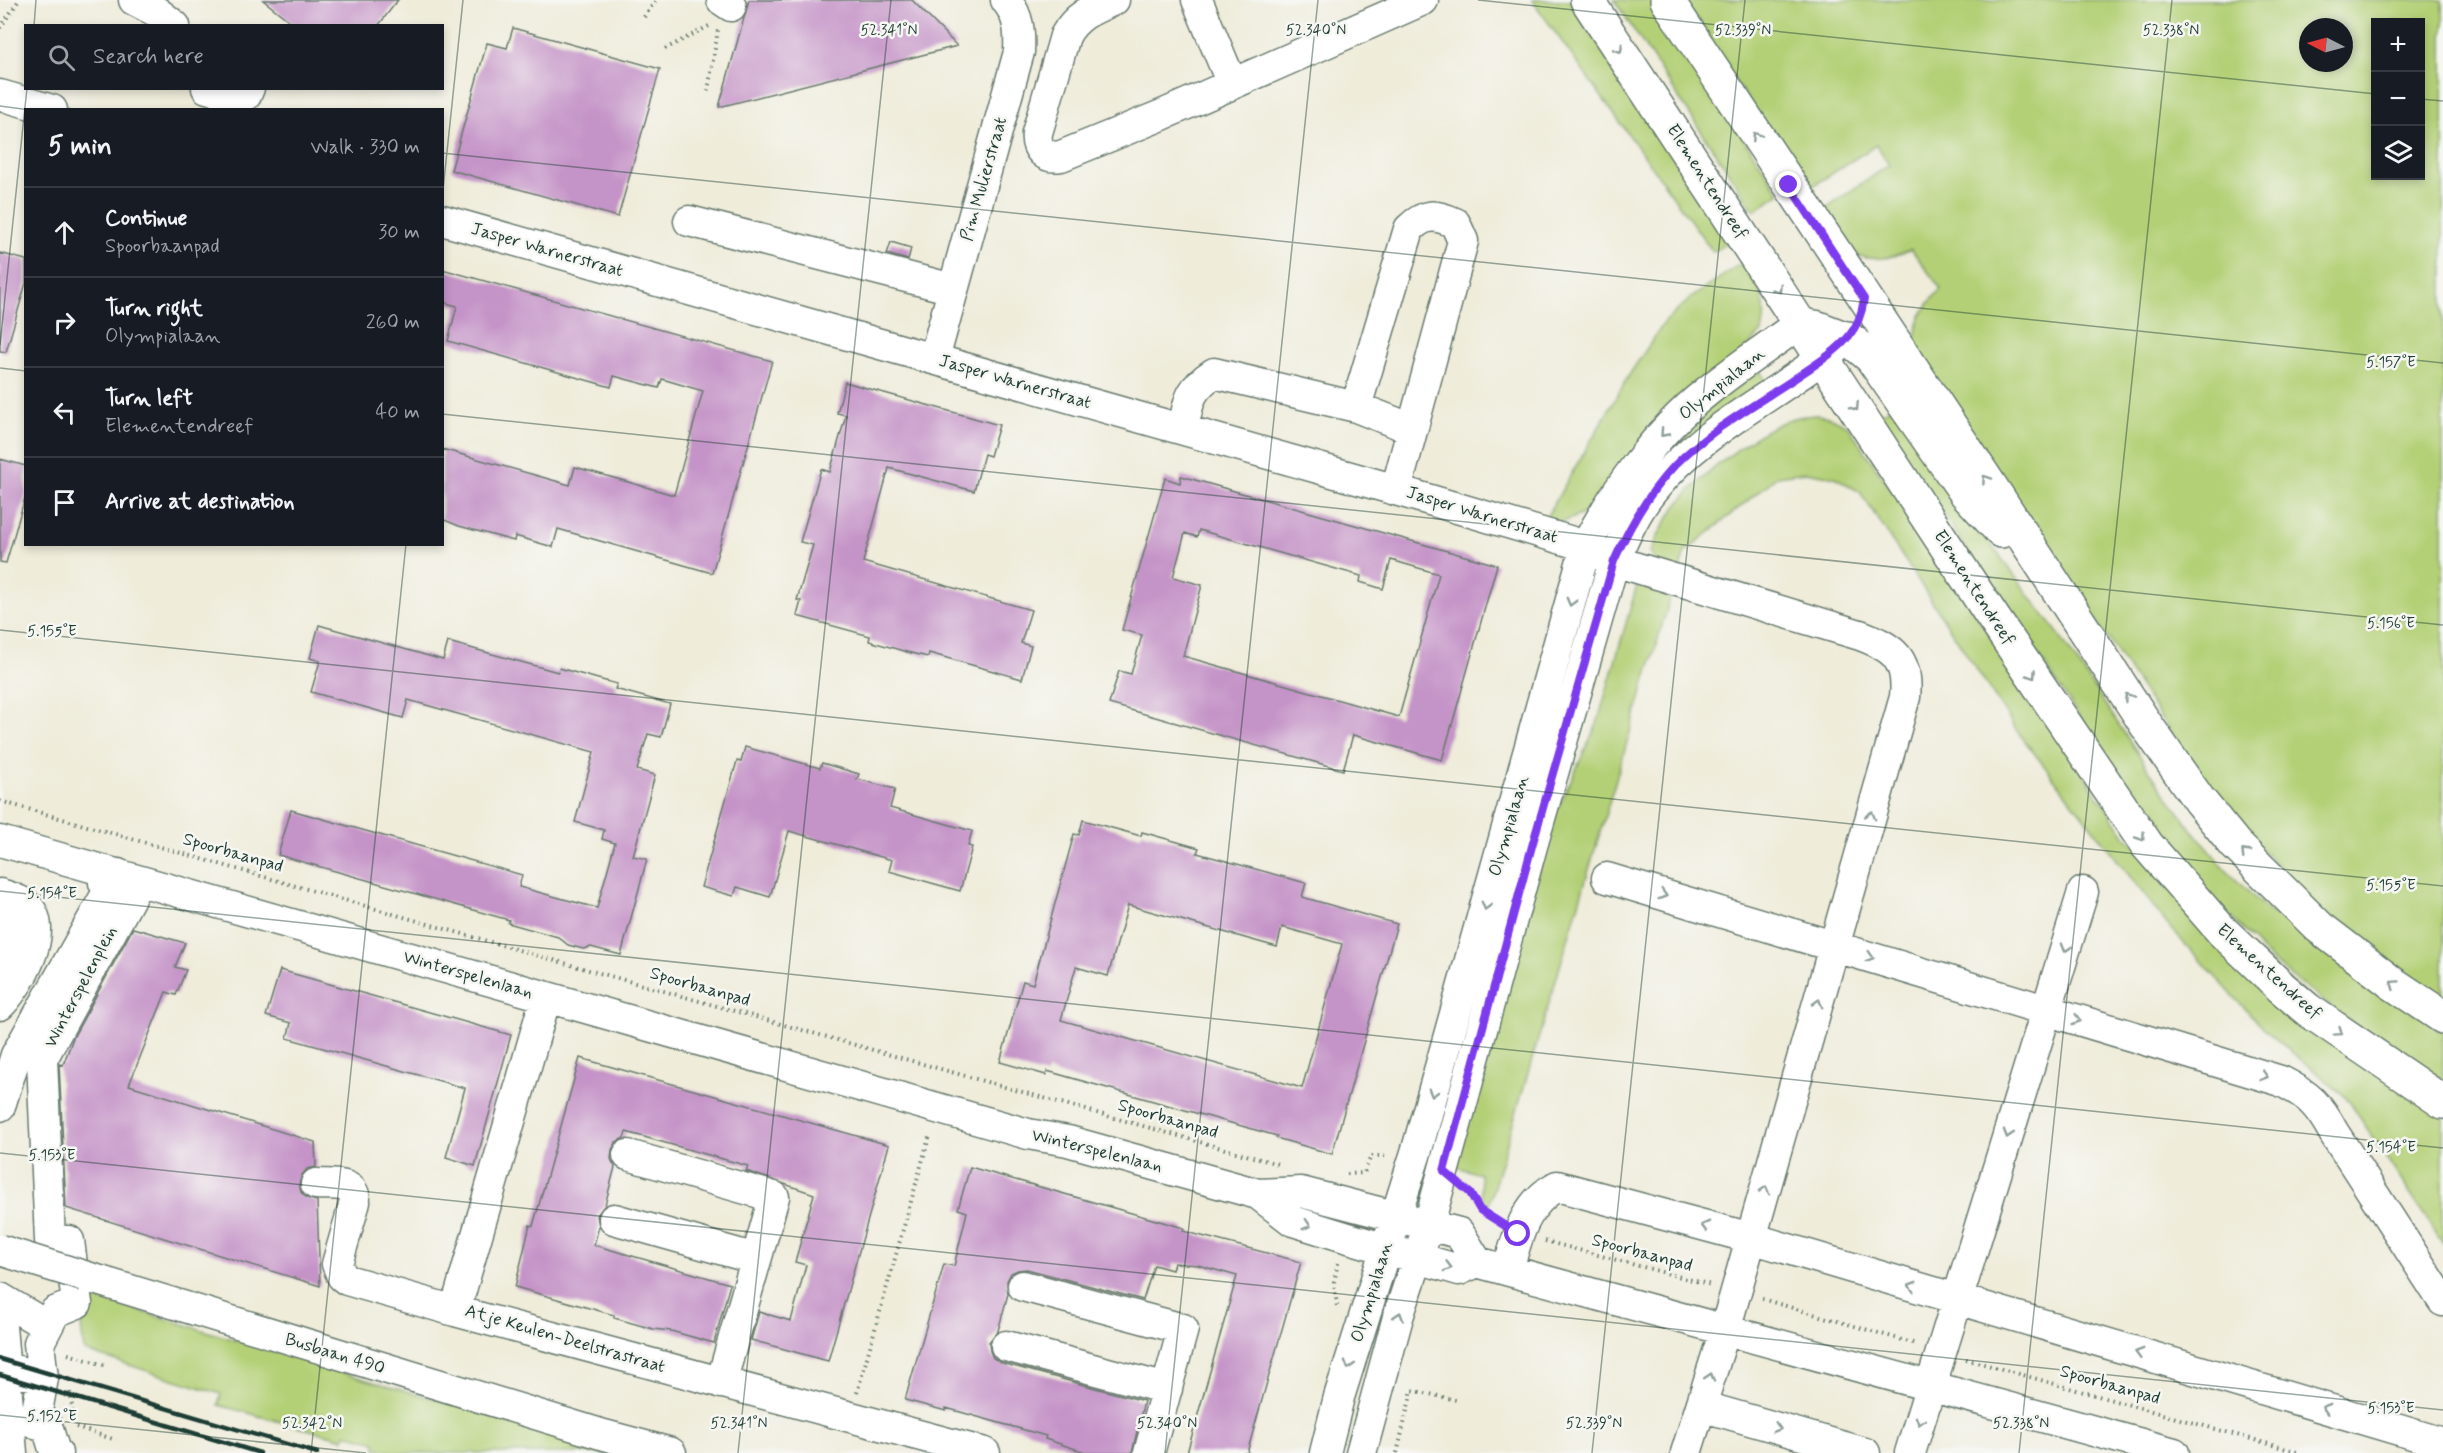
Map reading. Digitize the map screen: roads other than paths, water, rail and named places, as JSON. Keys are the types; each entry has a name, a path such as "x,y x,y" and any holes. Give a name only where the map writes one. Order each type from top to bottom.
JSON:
{"main road":[{"name":"Elementendreef","path":"1587,0 1988,610 2154,854 2222,931 2281,987 2326,1022 2443,1102"},
{"path":"1667,0 2192,791 2235,844 2319,927 2392,983 2443,1017"},
{"path":"1848,338 1876,364 1966,493 2063,599"}],"street":[{"path":"134,0 157,12 172,24"},
{"name":"Pim Mulierstraat","path":"934,359 1019,52 1020,30 1013,9 1006,0"},
{"path":"1114,0 1079,16 1065,36 1036,139 1044,154 1055,157 1162,115 1423,0"},
{"path":"1197,0 1233,84"},
{"path":"213,90 237,98 246,95 248,90"},
{"path":"1008,93 1046,103"},
{"path":"0,95 38,100"},
{"path":"1356,407 1409,229 1419,219 1439,215 1455,223 1463,240 1396,490"},
{"name":"Jasper Warnerstraat","path":"444,221 1396,490 1586,546 1614,561 1885,644 1900,661 1906,682 1905,697 1725,1330 1686,1453"},
{"path":"689,221 953,289"},
{"name":"Olympialaan","path":"1361,1453 1383,1370 1429,1224 1529,856 1614,561 1630,525 1652,490 1676,464 1705,439 1823,358 1848,338 1861,315 1864,299"},
{"path":"1800,323 1817,326 1848,338"},
{"name":"Olympialaan","path":"1325,1453 1339,1397 1413,1163 1586,546 1599,520 1638,466 1677,419 1703,395 1800,323"},
{"path":"1183,429 1194,390 1198,383 1214,373 1356,407 1412,429"},
{"name":"Winterspelenlaan","path":"0,841 115,880 286,924 1028,1134 1068,1141 1258,1194 1301,1192 1429,1224 1459,1233 1477,1262 1459,1270 1293,1221 1258,1194"},
{"name":"Winterspelenplein","path":"0,854 115,880 133,892 42,1059 50,1240 69,1241 77,1302 55,1312 47,1326"},
{"path":"1607,878 2281,1081 2304,1093 2322,1110 2334,1133 2443,1301"},
{"name":"Winterspelenplein","path":"0,1106 16,1055 115,880"},
{"path":"1910,1453 2083,892"},
{"path":"0,894 19,900 27,906 33,914 36,927 25,969 18,983 0,1005"},
{"path":"0,914 9,924 13,940 8,967 0,980"},
{"name":"Atje Keulen-Deelstrastraat","path":"546,997 455,1311 985,1453"},
{"path":"628,1155 774,1197 721,1383"},
{"path":"316,1184 344,1185 354,1193 356,1202 329,1251 338,1270 347,1280 455,1311"},
{"path":"1508,1270 1518,1234 1534,1203 1544,1193 1557,1186 1751,1238 2443,1443"},
{"path":"614,1219 756,1259"},
{"name":"Busbaan 490","path":"0,1250 593,1432 671,1453"},
{"path":"1477,1262 2174,1453"},
{"path":"1023,1286 1183,1329 1149,1453"},
{"path":"0,1298 47,1326 39,1343 43,1378 34,1423 47,1426 57,1453"},
{"path":"0,1315 2,1367 12,1453"},
{"path":"1006,1346 1167,1389"},
{"path":"2,1367 43,1378"},
{"path":"1701,1406 1865,1453"}],"railway":[{"path":"0,1359 317,1453"},
{"path":"0,1375 260,1453"}]}
